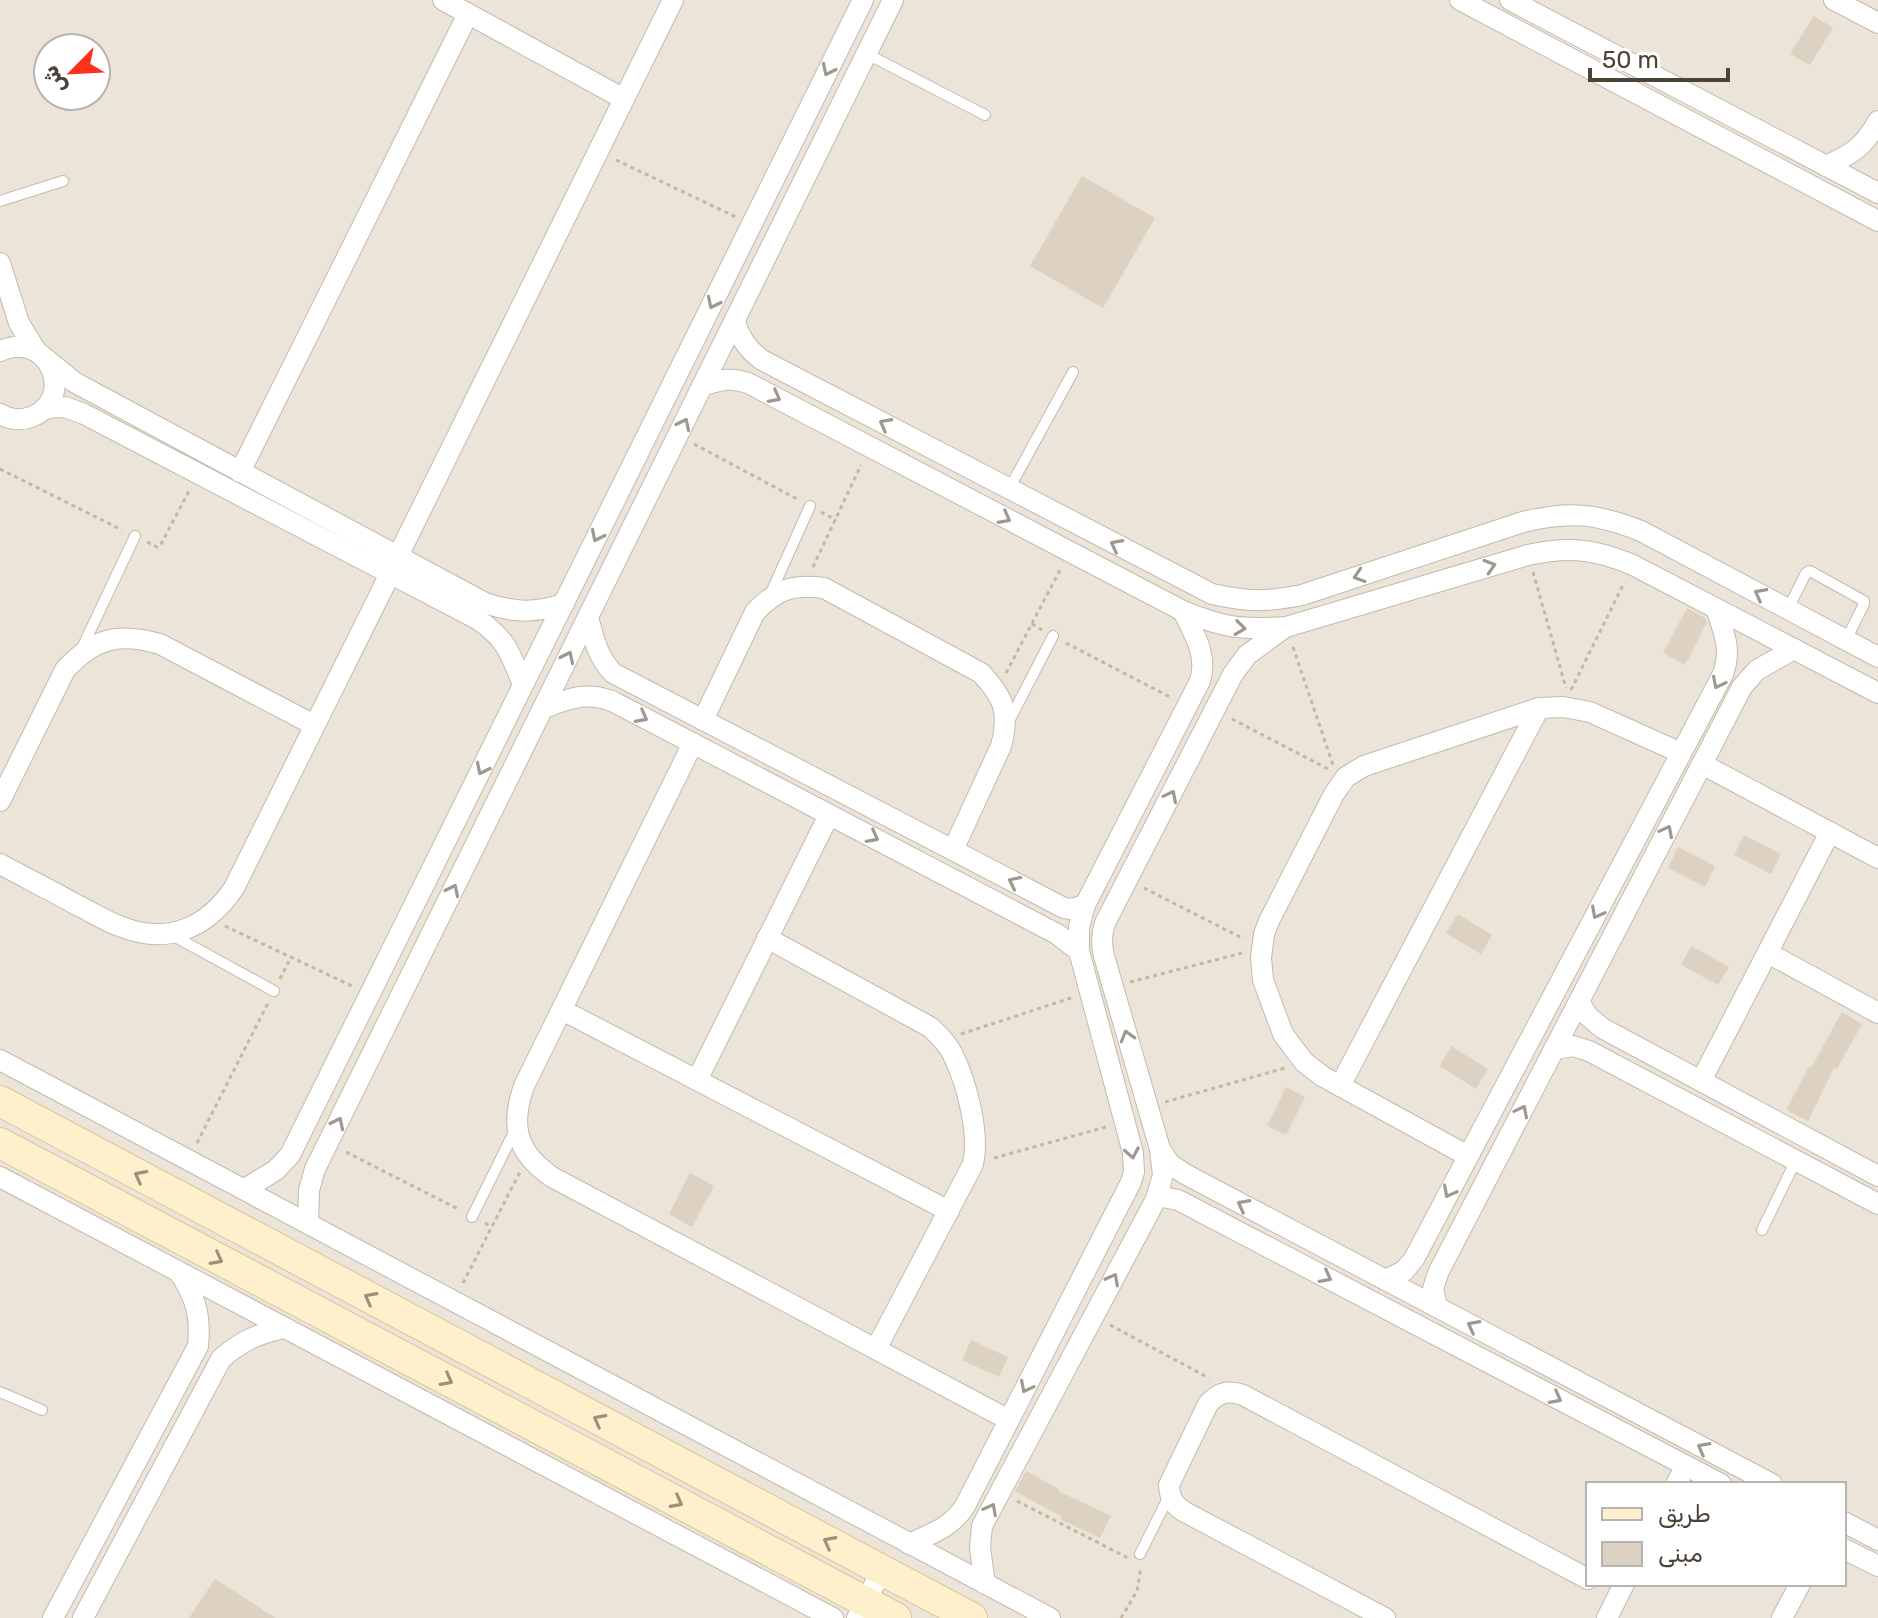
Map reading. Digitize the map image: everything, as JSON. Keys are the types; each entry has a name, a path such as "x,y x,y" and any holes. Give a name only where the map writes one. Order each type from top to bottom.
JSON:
{"street":[{"path":"443,0 624,99"},
{"path":"0,864 120,927 144,934 170,934 190,928 209,918 223,905 673,0"},
{"path":"245,1189 267,1176 290,1155 863,0"},
{"path":"308,1223 309,1190 315,1169 893,0"},
{"path":"1460,0 1878,221"},
{"path":"1510,0 1878,193"},
{"path":"1834,0 1878,23"},
{"path":"240,472 468,14"},
{"path":"1580,63 1590,42"},
{"path":"1826,166 1856,151 1876,131"},
{"path":"0,263 4,290 19,323 51,366 55,383 51,400 45,408 32,417 5,422"},
{"path":"735,321 745,345 762,360 1212,594 1242,601 1273,601 1302,595 1523,522 1552,515 1582,514 1612,520 1641,531 1878,657"},
{"path":"0,351 20,346 41,355 74,382 240,472 394,565"},
{"path":"702,386 725,379 748,383 1183,611 1216,624 1251,630 1286,627 1528,555 1555,549 1582,549 1633,565 1878,693"},
{"path":"103,424 113,403"},
{"path":"45,408 55,406 75,410 198,474 394,565 481,611 504,642 523,685"},
{"path":"633,464 658,476"},
{"path":"1408,560 1416,588"},
{"path":"703,720 755,612 768,598 785,589 805,586 824,588 981,673 997,690 1004,708 1006,727 1001,746 953,850"},
{"path":"481,611 504,609 524,612 564,604"},
{"path":"1385,1280 1397,1276 1409,1266 1727,662 1728,649 1716,609"},
{"path":"909,1544 946,1527 960,1514 1131,1182 1135,1163 1079,951 1079,927 1085,905 1204,670 1201,648 1183,611"},
{"path":"588,617 603,663 624,680 1064,908 1085,905"},
{"path":"985,1584 980,1537 982,1526 1156,1199 1163,1175 1160,1149 1102,948 1102,932 1240,664 1256,648 1286,627"},
{"path":"0,801 65,670 79,654 98,643 118,638 140,638 160,644 314,725"},
{"path":"1437,1307 1433,1289 1438,1273 1742,687 1766,663 1794,649"},
{"path":"612,701 624,680"},
{"path":"543,708 585,695 612,701 1057,934 1079,951"},
{"path":"1468,1156 1322,1076 1304,1062 1283,1034 1263,980 1262,948 1269,921 1334,794 1346,777 1364,766 1539,708 1563,707 1590,712 1681,753"},
{"path":"1340,1086 1539,708"},
{"path":"693,743 524,1086 517,1105 520,1141 538,1168 552,1177 1009,1420"},
{"path":"1702,764 1878,858"},
{"path":"697,1080 829,815"},
{"path":"1701,1081 1830,832"},
{"path":"767,938 930,1027 954,1055 960,1072 973,1123 976,1150 973,1164 876,1349"},
{"path":"1768,953 1878,1013"},
{"path":"1579,1002 1594,1023 1878,1176"},
{"path":"562,1010 949,1211"},
{"path":"1554,1049 1573,1046 1589,1051 1878,1204"},
{"path":"0,1060 1050,1618"},
{"path":"0,1101 972,1618"},
{"path":"0,1143 861,1610 896,1618"},
{"path":"1160,1149 1170,1164 1185,1174 1765,1482"},
{"path":"290,1155 315,1169"},
{"path":"0,1177 833,1618"},
{"path":"1156,1199 1178,1200 1681,1475 1712,1482"},
{"path":"53,1618 198,1346 200,1327 197,1307 179,1272"},
{"path":"83,1618 221,1359 250,1337 285,1328"},
{"path":"1385,1618 1175,1505 1169,1496 1172,1476 1215,1396 1224,1392 1243,1395 1586,1578"},
{"path":"173,1393 197,1405"},
{"path":"1846,1523 1878,1540"},
{"path":"1846,1550 1878,1566"},
{"path":"861,1610 882,1570"},
{"path":"1782,1618 1799,1586"},
{"path":"1607,1618 1621,1590"}],"lane":[{"path":"867,54 985,115"},
{"path":"0,201 63,181"},
{"path":"1009,489 1073,372"},
{"path":"768,598 810,506"},
{"path":"79,654 135,536"},
{"path":"1788,609 1806,573 1810,571 1864,601 1846,640"},
{"path":"1006,727 1053,636"},
{"path":"170,934 274,991"},
{"path":"472,1217 517,1126"},
{"path":"1762,1230 1796,1160"},
{"path":"0,1392 42,1410"},
{"path":"1140,1554 1169,1496"}],"path":[{"path":"598,151 751,225"},
{"path":"678,436 836,520"},
{"path":"805,586 870,447"},
{"path":"0,469 157,547 198,474"},
{"path":"997,690 1069,552"},
{"path":"1528,555 1568,695 1633,565"},
{"path":"1032,624 1187,706"},
{"path":"1215,710 1335,772 1286,627"},
{"path":"1128,879 1262,948"},
{"path":"209,918 370,995"},
{"path":"1113,987 1262,948"},
{"path":"189,1160 291,957"},
{"path":"943,1040 1090,992"},
{"path":"1148,1107 1304,1062"},
{"path":"973,1164 1125,1121"},
{"path":"328,1143 492,1227"},
{"path":"454,1301 528,1156"},
{"path":"1094,1316 1233,1392"},
{"path":"1000,1492 1130,1559 1140,1554"},
{"path":"1121,1618 1140,1581 1140,1554"}],"shaded area":[{"path":"0,0 1878,0 1878,1618 0,1618"}],"building":[{"path":"1814,16 1833,28 1810,65 1790,54"},
{"path":"1082,176 1155,218 1103,308 1030,266"},
{"path":"1687,608 1707,622 1685,665 1663,653"},
{"path":"1744,835 1781,854 1771,874 1734,855"},
{"path":"1678,847 1715,866 1705,887 1668,868"},
{"path":"1458,914 1492,935 1481,954 1446,933"},
{"path":"1691,946 1729,967 1718,985 1681,965"},
{"path":"1842,1012 1862,1024 1837,1069 1834,1068 1808,1121 1786,1110"},
{"path":"1451,1046 1488,1069 1476,1089 1440,1066"},
{"path":"1286,1087 1305,1097 1286,1135 1267,1126"},
{"path":"690,1173 714,1186 692,1227 669,1214"},
{"path":"971,1340 1008,1357 999,1377 962,1360"},
{"path":"1026,1471 1058,1491 1111,1516 1100,1538 1060,1519 1062,1517 1015,1491"},
{"path":"215,1579 276,1618 189,1618"}]}
